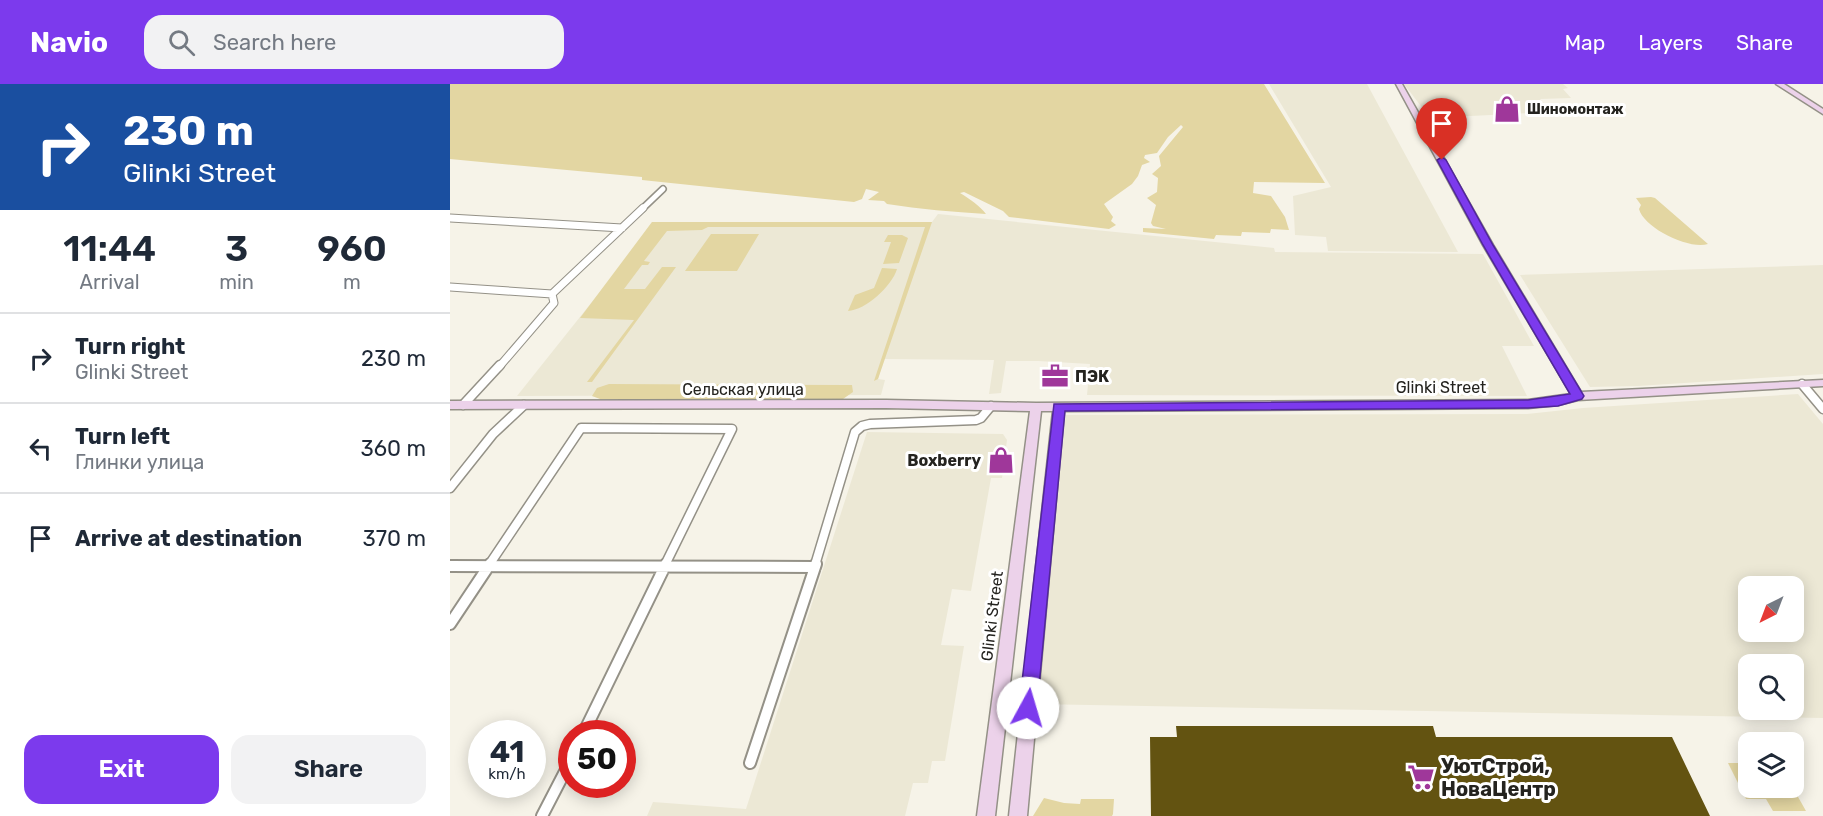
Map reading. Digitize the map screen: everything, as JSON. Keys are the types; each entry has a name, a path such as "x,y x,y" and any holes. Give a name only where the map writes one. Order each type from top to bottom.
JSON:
{"main road":[{"path":"1399,84 1488,245 1578,396"},
{"path":"1779,84 1823,112"},
{"name":"Glinki Street","path":"986,816 1036,407 1528,404 1578,396 1823,383"},
{"name":"Сельская улица","path":"450,405 1036,407"},
{"path":"1017,816 1059,407"}],"street":[{"path":"450,287 552,294 663,189"},
{"path":"450,218 622,228"},
{"path":"463,405 549,310 554,303 552,294"},
{"path":"1802,384 1823,409"},
{"path":"450,488 493,434 524,405"},
{"path":"750,763 858,428 870,424 976,420 981,418 990,406"},
{"path":"450,624 581,428 732,429 591,720"},
{"path":"450,566 815,567"},
{"path":"542,816 558,785"}],"shaded area":[{"path":"450,84 1264,84 1325,183 1254,182 1253,193 1271,196 1285,217 1289,230 1271,229 1270,233 1242,232 1241,236 1216,235 1214,239 1143,232 1143,228 1166,229 1153,226 1151,223 1156,205 1147,198 1157,192 1158,178 1152,174 1161,166 1159,156 1183,127 1181,125 1168,137 1157,153 1145,155 1144,158 1150,162 1142,165 1132,184 1104,204 1113,217 1111,221 1116,225 1109,229 1009,217 1003,211 964,192 960,193 986,214 887,204 884,201 868,200 879,192 866,189 862,199 854,202 642,180 642,177 450,159"},
{"path":"1269,84 1367,84 1458,252 1328,251 1326,237 1295,235 1293,196 1331,187"},
{"path":"1404,84 1563,84 1568,88 1563,89 1571,98 1540,99 1552,112 1430,118"},
{"path":"1651,197 1708,244 1690,244 1679,241 1649,223 1639,209 1641,205 1636,198"},
{"path":"938,214 1274,248 1275,252 1483,254 1534,346 1502,346 1527,396 1087,395 1090,364 1038,361 1006,361 1001,393 989,394 994,360 884,359 878,379 885,380 881,395 517,396 615,273 652,222 932,222"},
{"path":"652,222 932,222 878,379 874,381 925,227 708,227 702,230 667,231 644,261 650,262 648,265 642,265 624,289 645,289 662,267 676,267 592,382 587,382 634,320 580,318"},
{"path":"711,234 759,234 737,271 685,271"},
{"path":"888,235 902,235 908,238 899,263 883,264 891,242 884,242"},
{"path":"1823,265 1823,374 1638,386 1590,387 1520,275"},
{"path":"882,268 897,269 890,283 870,302 848,311 855,295 874,288"},
{"path":"609,384 852,385 853,392 843,399 644,400 600,399 592,396 597,388"},
{"path":"1798,394 1823,424 1823,718 1804,718 1804,654 1738,654 1738,716 1034,704 1063,415 1527,414 1583,408"},
{"path":"867,432 1003,434 1007,440 1002,478 991,478 971,591 952,589 941,645 964,646 945,761 932,761 928,783 913,783 905,816 647,816 653,802 746,809"},
{"path":"1728,763 1738,763 1738,783"},
{"path":"1044,798 1080,804 1081,799 1114,799 1113,814 1112,816 1033,816"},
{"path":"1799,798 1806,811 1773,811 1766,799 1746,799"}],"building":[{"name":"УютСтрой, НоваЦентр","path":"1176,726 1433,726 1436,737 1672,737 1710,816 1151,816 1150,737 1177,737"}],"place":[{"name":"Шиномонтаж","path":"1507,109"},
{"name":"ПЭК","path":"1055,376"},
{"name":"Boxberry","path":"1001,460"},
{"name":"УютСтрой, НоваЦентр","path":"1421,777"}],"route":[{"path":"1028,708 1059,407 1537,404 1578,396 1561,372 1442,160"}]}
